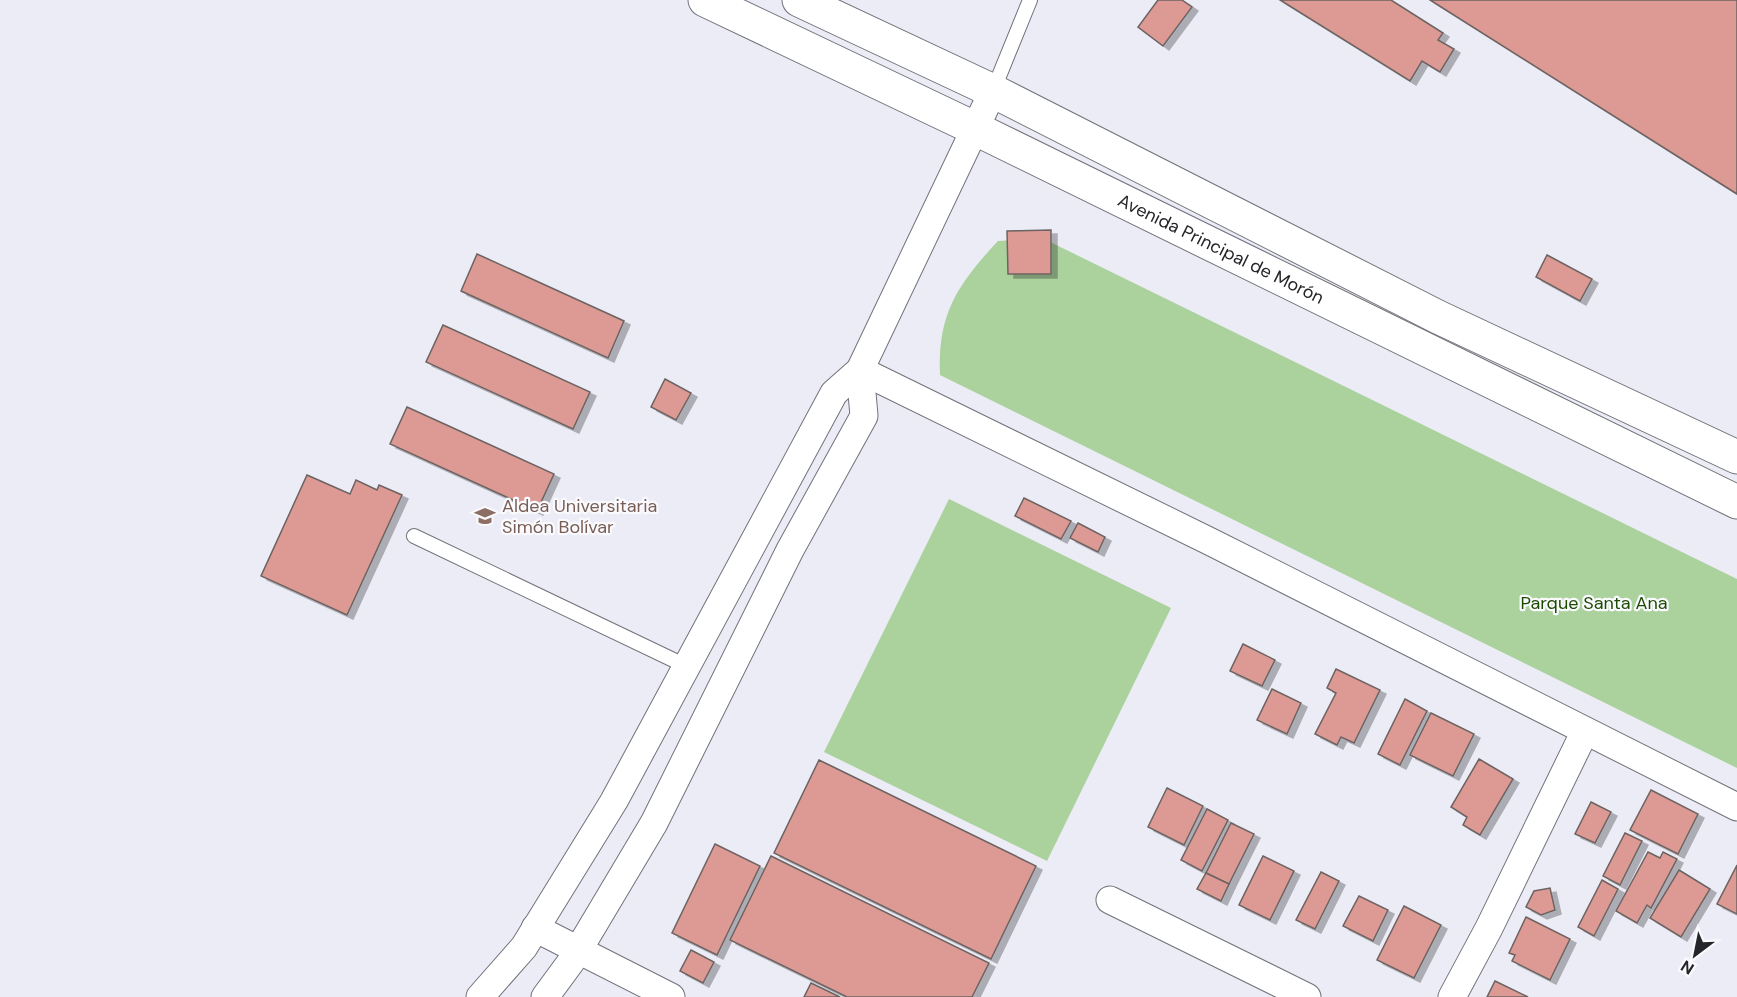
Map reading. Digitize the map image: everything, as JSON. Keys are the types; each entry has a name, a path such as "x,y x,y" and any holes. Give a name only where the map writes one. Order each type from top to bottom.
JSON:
{"main road":[{"name":"Avenida Principal de Morón","path":"705,0 976,129 1737,502"},
{"name":"Avenida Principal de Morón","path":"799,0 993,91 1438,318 1737,457"}],"street":[{"path":"480,997 524,947 614,801 834,393 860,370 993,91"},
{"path":"860,370 1209,541 1737,807"},
{"path":"545,997 578,951 654,823 790,550 864,416 860,370"},
{"path":"1452,997 1490,928 1585,731"},
{"path":"1110,900 1307,997"},
{"path":"535,928 671,997"}],"lane":[{"path":"993,91 1030,0"},
{"path":"414,537 686,666"}],"green space":[{"name":"Parque Santa Ana","path":"1042,238 1737,579 1737,768 940,375 940,353 946,317 961,286 998,241"},
{"path":"949,499 1171,608 1047,861 824,752"}],"building":[{"path":"1158,0 1182,0 1192,7 1163,46 1138,27"},
{"path":"1280,0 1391,0 1443,33 1438,40 1454,49 1440,72 1422,61 1410,81"},
{"path":"1430,0 1737,0 1737,194"},
{"path":"1051,230 1051,274 1008,274 1007,231"},
{"path":"477,254 624,321 608,358 461,291"},
{"path":"1547,255 1592,279 1580,301 1536,277"},
{"path":"443,325 590,392 573,429 426,362"},
{"path":"665,379 691,393 676,420 651,407"},
{"path":"407,407 554,474 537,511 390,444"},
{"path":"307,475 350,494 356,480 377,490 379,485 402,495 347,615 261,576"},
{"path":"1024,498 1071,521 1061,539 1015,516"},
{"path":"1078,523 1105,537 1098,552 1070,538"},
{"path":"1243,644 1275,660 1262,686 1230,671"},
{"path":"1336,669 1380,690 1354,743 1341,737 1337,745 1315,734 1336,693 1327,688"},
{"path":"1272,689 1301,703 1287,734 1257,720"},
{"path":"1405,699 1427,711 1400,765 1378,754"},
{"path":"1431,713 1474,734 1453,776 1410,755"},
{"path":"1479,759 1513,779 1480,835 1463,825 1467,817 1451,807"},
{"path":"819,760 1036,866 991,959 774,853"},
{"path":"1167,788 1203,806 1184,845 1148,827"},
{"path":"1651,790 1698,814 1678,854 1630,830"},
{"path":"1591,802 1611,812 1595,843 1575,834"},
{"path":"1207,809 1228,820 1202,871 1181,860"},
{"path":"1231,823 1254,834 1229,884 1206,873"},
{"path":"1625,833 1642,841 1620,885 1603,876"},
{"path":"715,844 760,866 717,955 672,933"},
{"path":"1648,852 1660,858 1663,852 1677,859 1651,908 1647,905 1637,923 1616,911"},
{"path":"771,856 989,963 972,997 847,997 730,940"},
{"path":"1263,856 1294,871 1270,920 1239,905"},
{"path":"1737,865 1737,914 1717,904"},
{"path":"1679,870 1710,889 1681,937 1650,918"},
{"path":"1321,872 1339,881 1315,929 1296,920"},
{"path":"1206,873 1229,884 1221,901 1197,889"},
{"path":"1602,880 1618,889 1594,936 1578,927"},
{"path":"1550,888 1555,910 1541,915 1526,907 1534,891"},
{"path":"1359,896 1388,910 1373,941 1343,926"},
{"path":"1404,906 1441,925 1414,978 1377,960"},
{"path":"1526,917 1570,939 1550,980 1512,961 1515,955 1509,953"},
{"path":"691,950 714,962 703,983 680,971"},
{"path":"1495,981 1528,997 1487,997"},
{"path":"811,983 840,997 804,997"}],"place":[{"name":"Aldea Universitaria Simón Bolívar","path":"485,516"}]}
